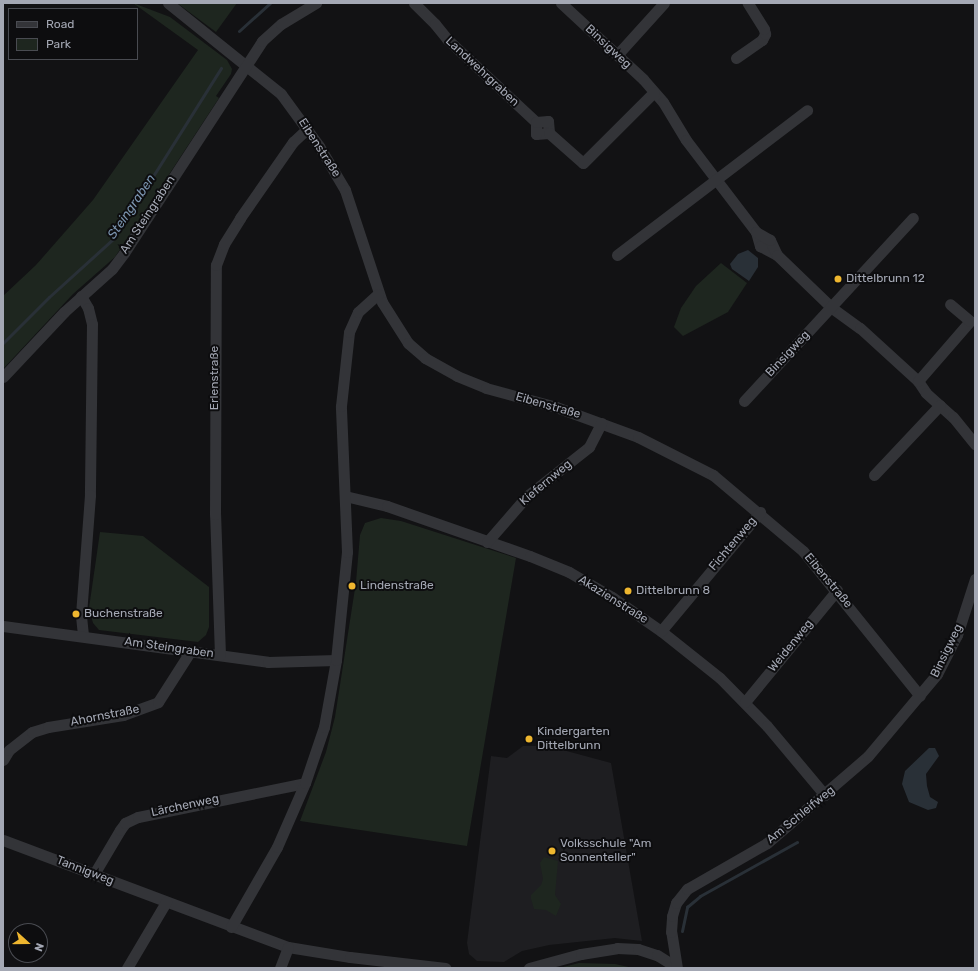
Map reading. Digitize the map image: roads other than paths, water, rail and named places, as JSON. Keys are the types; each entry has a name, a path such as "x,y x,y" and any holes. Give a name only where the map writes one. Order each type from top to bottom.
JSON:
{"street":[{"path":"168,3 217,40 246,65 272,32 316,3"},
{"name":"Landwehrgraben","path":"414,3 435,24 447,39 536,122 548,121 549,133 583,163 654,92"},
{"name":"Binsigweg","path":"562,3 654,92 756,232 760,246 777,256 832,308 860,328 918,381 953,417 975,444"},
{"path":"617,55 664,3"},
{"path":"736,58 762,40 765,34 764,29 748,3"},
{"name":"Eibenstraße","path":"246,65 281,94 329,160 344,190 378,294 387,313 408,343 442,369 486,388 556,407 601,423 638,437 701,469 760,512 803,551 837,590 920,696"},
{"name":"Am Steingraben","path":"3,377 81,296 112,268 124,253 246,65"},
{"path":"618,255 807,110"},
{"name":"Erlenstraße","path":"220,655 215,500 216,265 224,244 240,218 293,142 307,129"},
{"name":"Binsigweg","path":"744,401 832,308 913,218"},
{"path":"231,927 267,868 305,783 324,727 336,660 347,552 341,406 349,332 358,312 378,294"},
{"path":"81,296 89,312 92,338 90,495 81,616 83,636"},
{"path":"918,381 970,321 950,304"},
{"path":"874,475 940,405"},
{"name":"Kiefernweg","path":"487,542 527,496 589,447 601,423"},
{"name":"Akazienstraße","path":"344,496 387,506 569,572 661,631 709,668 745,702 825,795"},
{"name":"Fichtenweg","path":"661,631 760,512"},
{"name":"Binsigweg","path":"920,696 937,674 957,635 975,578"},
{"name":"Weidenweg","path":"745,702 837,590"},
{"name":"Am Steingraben","path":"3,626 268,662 336,660"},
{"name":"Ahornstraße","path":"3,760 9,750 32,732 48,727 123,715 158,702 190,652"},
{"name":"Am Schleifweg","path":"676,968 672,916 676,903 687,889 767,843 825,795 868,756 920,696"},
{"name":"Lärchenweg","path":"94,874 120,830 126,823 138,817 305,783"},
{"name":"Tannigweg","path":"3,840 231,927 288,947 350,957 445,968"},
{"path":"127,968 166,902"},
{"path":"280,968 288,947"},
{"path":"529,968 581,954 617,948 638,949 657,955 676,968"}],"waterway":[{"name":"Steingraben","path":"239,31 270,3"},
{"name":"Steingraben","path":"3,343 49,297 114,238 221,68"},
{"path":"682,931 687,907 700,896 797,842"}],"place":[{"name":"Dittelbrunn 12","path":"838,279"},
{"name":"Lindenstraße","path":"352,586"},
{"name":"Dittelbrunn 8","path":"628,591"},
{"name":"Buchenstraße","path":"76,614"},
{"name":"Kindergarten Dittelbrunn","path":"529,739"},
{"name":"Volksschule \"Am Sonnenteller\"","path":"552,851"}]}
